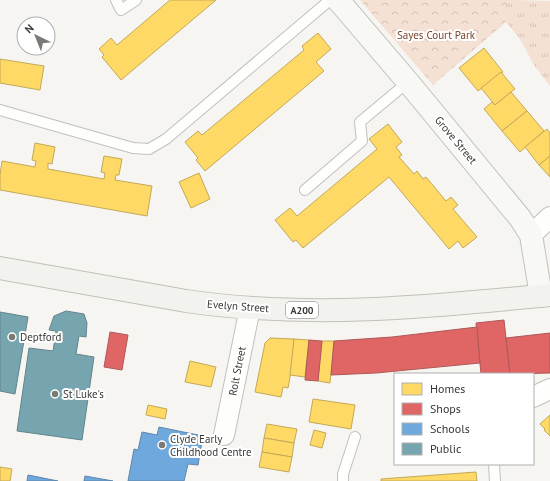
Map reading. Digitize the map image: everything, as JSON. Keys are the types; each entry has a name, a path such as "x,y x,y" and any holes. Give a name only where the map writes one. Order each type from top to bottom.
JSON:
{"main road":[{"name":"Grove Street","path":"338,0 508,203 531,235 545,296"},
{"name":"Evelyn Street","path":"0,268 217,306 250,308 292,310 387,308 545,296"}],"street":[{"path":"531,235 550,217"},
{"name":"Rolt Street","path":"224,434 250,308"},
{"path":"534,397 550,390"}],"lane":[{"path":"116,0 121,10 136,0"},
{"path":"0,110 133,148 149,149 166,139 330,0"},
{"path":"305,190 362,141 360,122 408,82"},
{"path":"343,481 343,474 355,437"},
{"path":"494,465 496,481"}],"green space":[{"name":"Sayes Court Park","path":"360,0 511,0 499,10 506,22 433,85"},
{"path":"511,0 550,1 550,86 534,65 520,39 506,22 499,10"}],"building: Homes":[{"path":"170,0 216,0 121,80 102,57 104,55 99,49 111,38 117,45"},
{"path":"318,33 331,49 316,62 324,71 205,171 196,160 198,158 185,142 198,131 202,135 304,50 302,46"},
{"path":"484,48 503,72 478,91 459,68"},
{"path":"0,59 44,66 40,90 0,83"},
{"path":"501,72 515,89 495,105 481,88"},
{"path":"511,92 527,111 502,131 484,109 492,102 495,105"},
{"path":"527,111 544,131 520,152 502,131"},
{"path":"388,124 402,142 396,147 402,155 399,157 414,174 417,171 423,179 426,177 446,201 451,197 458,205 453,209 477,237 463,248 458,241 449,249 389,177 303,248 296,240 293,242 275,220 290,208 297,216 377,149 369,139"},
{"path":"547,129 550,133 550,156 539,165 525,147"},
{"path":"35,143 55,147 52,164 48,163 48,169 104,179 105,173 101,172 104,156 122,159 119,175 116,175 115,180 152,186 147,216 0,190 2,161 35,167 36,161 32,160"},
{"path":"550,156 550,177 539,165"},
{"path":"199,173 210,199 191,208 179,182"},
{"path":"270,338 294,339 292,366 288,388 283,387 281,397 255,392 265,343"},
{"path":"294,339 309,340 305,377 290,375"},
{"path":"322,341 334,341 330,383 318,381"},
{"path":"190,361 216,367 211,387 185,382"},
{"path":"313,399 355,405 351,429 309,422"},
{"path":"148,405 167,409 165,419 146,415"},
{"path":"550,415 550,436 540,424"},
{"path":"267,424 297,429 294,443 264,438"},
{"path":"314,430 326,433 322,448 310,445"},
{"path":"264,438 294,443 292,457 262,452"},
{"path":"262,452 292,457 289,472 259,467"},
{"path":"0,467 12,469 10,481 0,481"},
{"path":"476,472 477,481 381,481 381,479"}],"building: Shops":[{"path":"504,320 510,373 481,373 476,323"},
{"path":"477,327 480,363 376,373 331,375 334,341 392,337"},
{"path":"110,332 128,335 122,370 104,367"},
{"path":"550,333 550,373 510,373 506,338"},
{"path":"309,340 322,341 318,381 305,380"}],"building: Schools":[{"path":"159,427 203,436 198,465 188,464 184,481 128,481 134,449 138,450 142,432 157,435"},
{"path":"28,475 58,481 27,481"},
{"path":"85,476 113,481 84,481"}],"building: Public":[{"name":"St Luke's","path":"66,311 84,314 87,323 86,337 79,336 76,354 94,357 82,440 17,431 29,348 53,351 56,331 49,330 54,316"},
{"name":"Deptford","path":"0,312 28,317 15,394 0,391"}],"place":[{"name":"Deptford","path":"12,337"},
{"name":"St Luke's","path":"55,394"},
{"name":"Clyde Early Childhood Centre","path":"162,445"}]}
